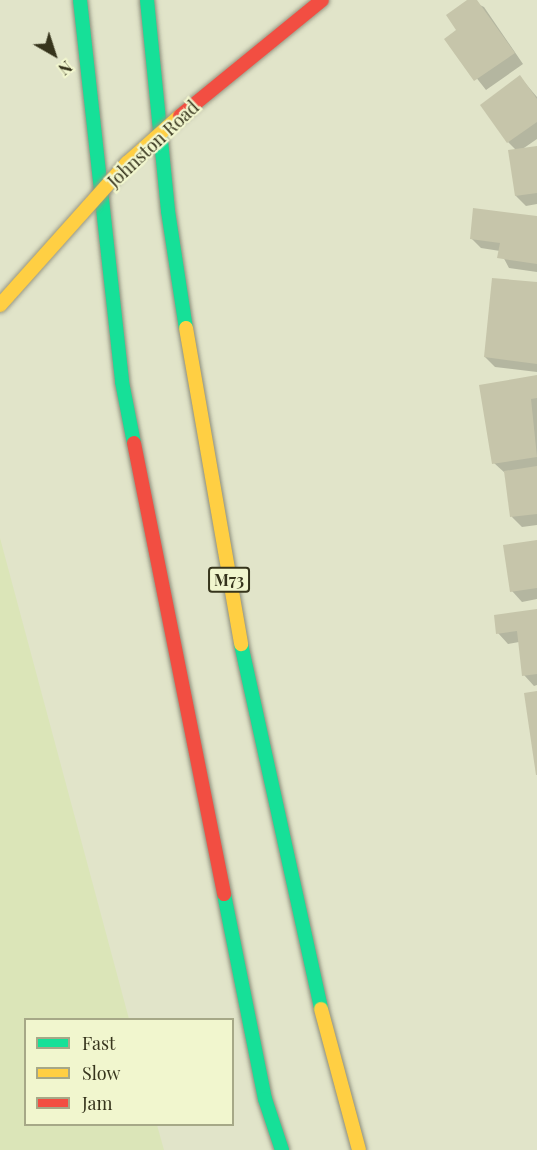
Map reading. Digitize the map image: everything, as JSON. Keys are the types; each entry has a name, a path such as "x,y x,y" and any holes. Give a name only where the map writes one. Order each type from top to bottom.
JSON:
{"main road":[{"path":"72,0 93,143 122,382 266,1099 282,1150"},
{"path":"80,0 93,143"},
{"name":"M73","path":"147,0 168,211 262,757 308,960 359,1150"},
{"name":"Johnston Road","path":"0,305 127,163 250,55 322,0"},
{"path":"166,24 168,211"}],"green space":[{"path":"0,538 129,1018 24,1018 24,1126 157,1126 164,1150 0,1150"}],"building":[{"path":"467,0 477,0 515,53 474,81 444,39 456,30 446,15"},
{"path":"520,75 537,99 537,122 507,143 480,105"},
{"path":"537,146 537,193 515,196 508,150"},
{"path":"473,208 537,216 537,264 497,258 500,243 470,239"},
{"path":"492,278 537,282 537,364 484,357"},
{"path":"537,375 537,398 531,399 537,457 492,464 479,385"},
{"path":"537,466 537,514 510,517 504,471"},
{"path":"537,540 537,588 510,592 503,545"},
{"path":"537,609 537,674 522,676 517,631 496,634 494,615"},
{"path":"537,691 537,775 536,775 524,693"}],"traffic: fast":[{"path":"80,0 122,382 134,443"},
{"path":"147,0 168,211 186,328"},
{"path":"241,644 321,1009"},
{"path":"224,894 265,1099 282,1150"}],"traffic: slow":[{"path":"0,305 127,163 180,116"},
{"path":"186,328 241,644"},
{"path":"321,1009 359,1150"}],"traffic: jam":[{"path":"180,116 322,0"},
{"path":"134,443 224,894"}]}
